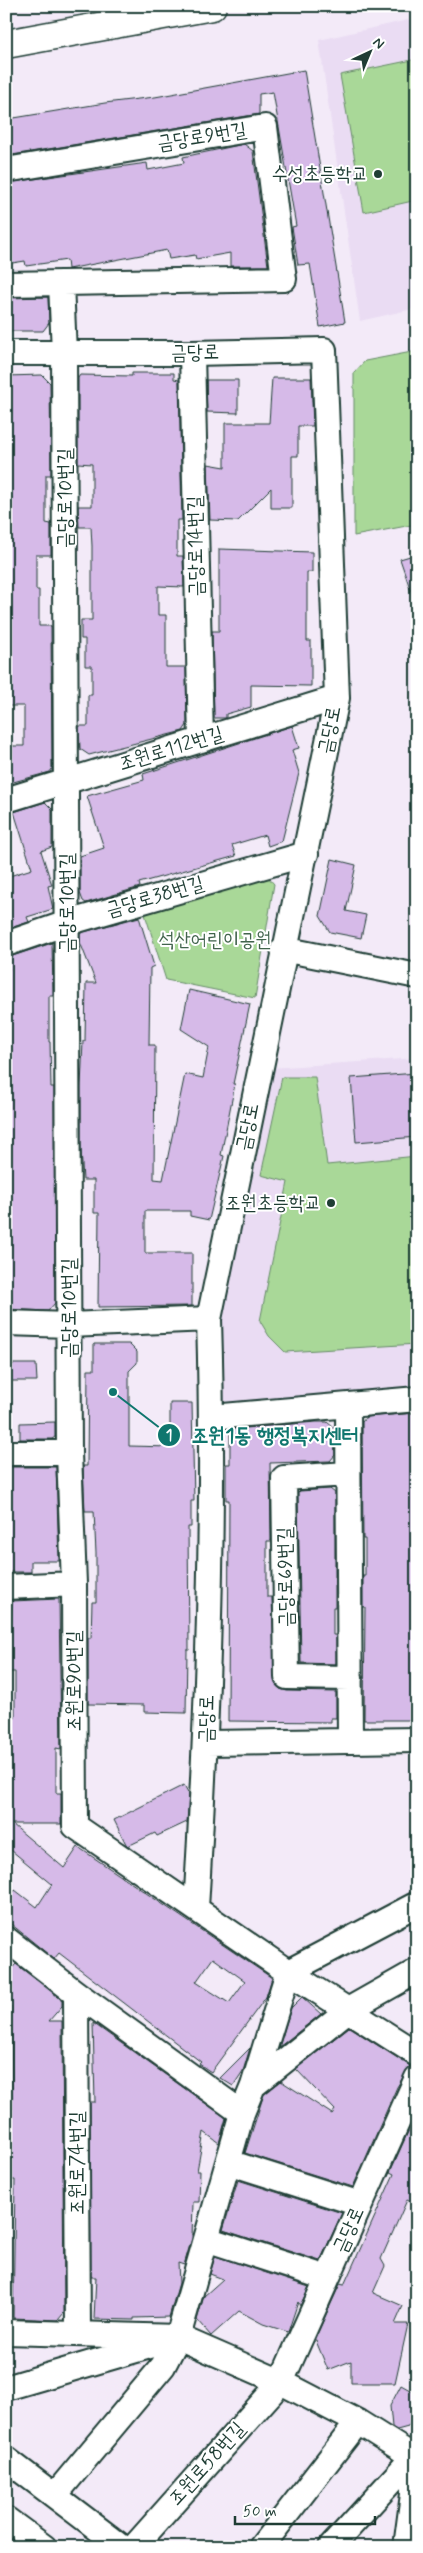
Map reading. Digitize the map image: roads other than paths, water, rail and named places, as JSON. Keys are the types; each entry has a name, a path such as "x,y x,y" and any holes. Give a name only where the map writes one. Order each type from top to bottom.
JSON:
{"main road":[{"path":"6,44 212,6"}],"street":[{"name":"금당로9번길","path":"6,170 265,127 284,279 6,284"},
{"path":"62,283 64,353"},
{"name":"금당로","path":"6,354 324,350 336,698 306,854 283,949 209,1319 212,1417 206,1743 196,1908"},
{"name":"금당로10번길","path":"64,353 70,1453"},
{"name":"금당로14번길","path":"192,353 201,740"},
{"name":"조원로112번길","path":"6,800 336,698"},
{"name":"금당로38번길","path":"6,944 67,922 306,854"},
{"path":"283,949 417,976"},
{"path":"6,1323 69,1325 209,1319"},
{"path":"212,1417 417,1400"},
{"path":"348,1406 350,1741"},
{"path":"6,1453 70,1453"},
{"name":"조원로90번길","path":"70,1453 74,1584 75,1826 196,1908"},
{"name":"금당로69번길","path":"348,1474 284,1478 287,1677 350,1678"},
{"path":"6,1587 74,1584"},
{"path":"206,1743 417,1740"},
{"path":"55,2495 164,2366 178,2337 242,2113 253,2086 288,1972 417,1904"},
{"path":"196,1908 288,1972 417,2054"},
{"path":"6,1939 76,1993 242,2113"},
{"path":"253,2086 348,2010 417,1970"},
{"name":"조원로74번길","path":"76,1993 78,2333"},
{"name":"금당로","path":"280,2382 417,2078"},
{"path":"228,2162 360,2204"},
{"path":"206,2239 327,2278"},
{"path":"6,2332 178,2337 280,2382 416,2454"},
{"path":"6,2388 178,2337"},
{"name":"조원로58번길","path":"134,2547 280,2382"},
{"path":"261,2547 358,2422"},
{"path":"331,2547 416,2454"},
{"path":"406,2547 416,2454"},
{"path":"6,2459 122,2547"},
{"path":"6,2519 44,2547"}],"place":[{"name":"수성초등학교","path":"378,174"},
{"name":"조원초등학교","path":"331,1203"},
{"name":"조원1동 행정복지센터","path":"113,1392"}],"park label":[{"name":"석산어린이공원","path":"215,940"}]}
